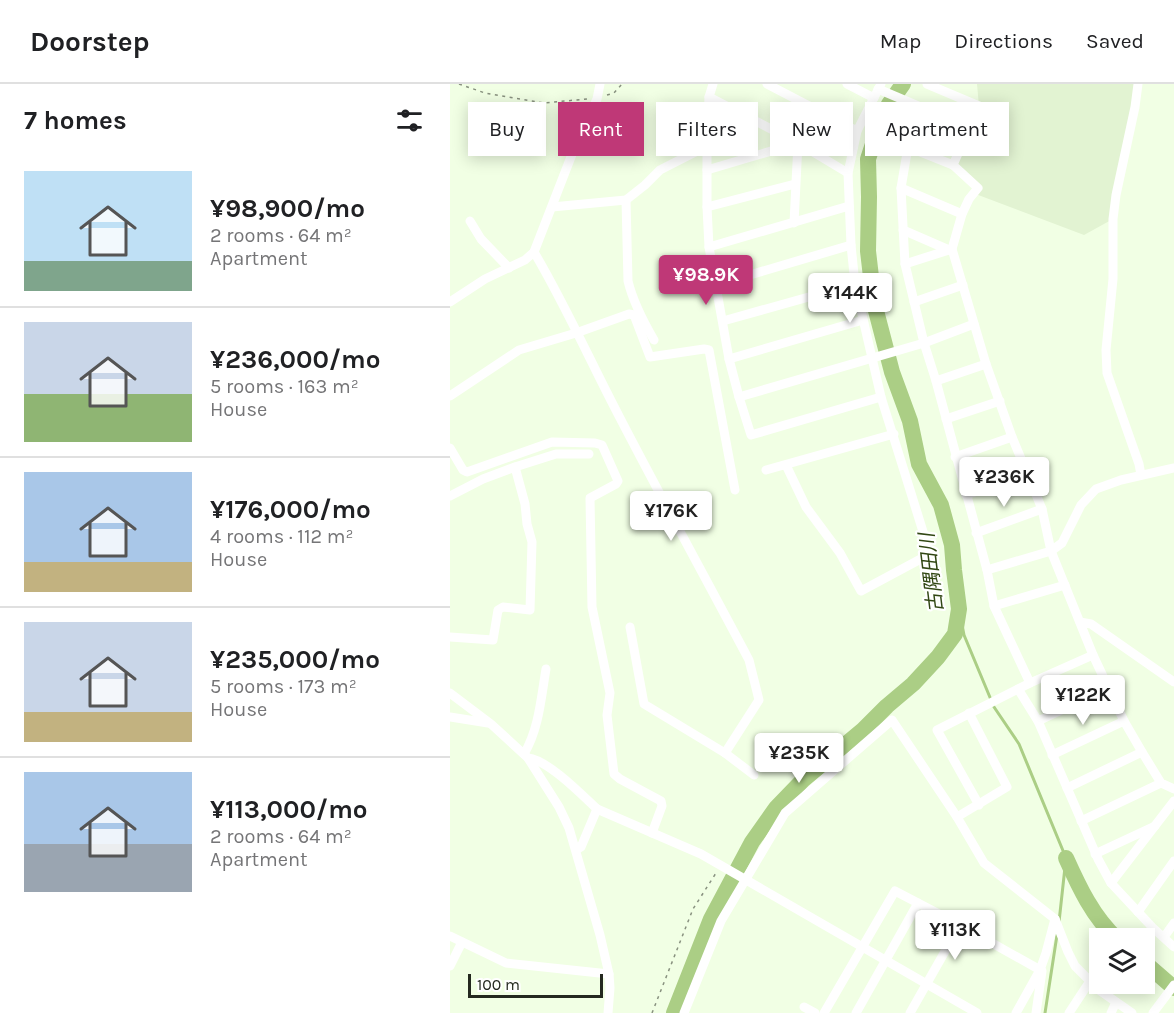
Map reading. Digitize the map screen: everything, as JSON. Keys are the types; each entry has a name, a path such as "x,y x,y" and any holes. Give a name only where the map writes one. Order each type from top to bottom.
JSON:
{"street":[{"path":"450,302 485,279 525,260 534,252 576,144 597,99 600,84"},
{"path":"709,102 712,84"},
{"path":"767,84 857,131"},
{"path":"847,84 878,90 907,102"},
{"path":"927,84 970,102"},
{"path":"1138,84 1136,107 1116,195 1113,219 1113,279 1106,350 1107,373 1141,475"},
{"path":"786,465 806,507 840,553 861,591 930,554 881,397 874,358 855,284 848,173 857,131 878,90"},
{"path":"709,97 770,129"},
{"path":"707,170 770,151"},
{"path":"552,207 626,200 660,170 687,156"},
{"path":"707,156 708,248 729,359 751,435 881,397"},
{"path":"794,223 797,156"},
{"path":"820,156 848,173"},
{"path":"906,156 901,188 905,264 924,343 987,570 994,606 1030,683"},
{"path":"930,156 953,165 978,188 969,199 962,214 950,249 986,364 1012,437 1042,509 1052,551 1093,655 1124,721 1142,752 1161,783 1174,789"},
{"path":"953,165 957,156"},
{"path":"707,207 795,184"},
{"path":"901,188 962,214"},
{"path":"626,200 628,281 631,294 654,340"},
{"path":"708,248 849,206"},
{"path":"470,221 481,239 509,268"},
{"path":"903,230 950,249"},
{"path":"716,285 851,245"},
{"path":"905,264 950,249"},
{"path":"534,252 554,286 576,333 749,660 759,700 725,753"},
{"path":"723,321 855,284"},
{"path":"914,302 963,285"},
{"path":"450,396 519,350 629,314 634,315 650,357 708,350 735,490"},
{"path":"729,359 863,320"},
{"path":"739,397 924,343 974,324"},
{"path":"936,381 986,364"},
{"path":"946,418 1000,401"},
{"path":"766,470 894,434"},
{"path":"955,457 1012,437"},
{"path":"450,448 463,470 467,472 552,442 602,445 618,481 590,498 592,607 610,693 607,715 614,774 620,780 661,801 662,806 652,833"},
{"path":"450,496 515,466 556,454 589,454"},
{"path":"450,637 493,640 498,610 503,607 530,610 532,542 515,466"},
{"path":"987,570 1052,551 1062,543 1081,505 1096,489 1121,480 1174,468"},
{"path":"966,495 1027,474"},
{"path":"976,533 1042,509"},
{"path":"994,606 1065,585"},
{"path":"1080,622 1091,624 1174,682"},
{"path":"630,627 644,704 725,753 754,776"},
{"path":"979,805 937,730 1030,683 1093,655"},
{"path":"526,756 537,722 546,669"},
{"path":"1038,721 1109,688"},
{"path":"1018,689 1038,721 1095,854 1111,884 1174,947"},
{"path":"450,693 491,724 526,756 560,807 576,850 600,934 609,974 608,1013"},
{"path":"957,817 1007,787 969,713"},
{"path":"450,717 491,724"},
{"path":"684,1013 721,921 785,813 892,720 957,817 984,863 1055,919 1075,966 1089,980"},
{"path":"1052,755 1124,721"},
{"path":"1067,788 1142,752"},
{"path":"526,756 536,759 554,771 597,809 701,854 971,1011"},
{"path":"1081,821 1161,783"},
{"path":"1111,884 1174,801"},
{"path":"576,850 582,847 597,809"},
{"path":"1095,854 1156,825"},
{"path":"1138,912 1174,861"},
{"path":"824,1013 895,891 1042,971 1036,1013"},
{"path":"856,1013 918,903"},
{"path":"1016,1013 1040,970 1055,919"},
{"path":"1164,937 1174,923"},
{"path":"909,1013 960,925"},
{"path":"450,936 506,963 609,974"},
{"path":"450,966 462,942"},
{"path":"1069,1013 1089,983"},
{"path":"1153,1013 1174,985"},
{"path":"1105,994 1132,1013"},
{"path":"1111,1013 1116,1002"},
{"path":"804,1007 815,1013"}],"path":[{"path":"459,84 485,93 543,103 597,99 614,93 622,84"},
{"path":"652,1013 693,909 721,865"}],"shaded area":[{"path":"977,84 1138,84 1113,219 1084,235 973,193 978,189 953,165 957,156 1009,156 1009,102 979,102"}],"waterway":[{"name":"古隅田川","path":"674,1013 711,919 752,842 776,808 804,779 863,730 913,684 955,634 959,609 952,545 941,505 919,464 910,421 892,372 874,303 868,251 868,159 881,120 903,84"},
{"path":"959,609 964,635 994,707 1019,744 1066,858 1059,922"},
{"path":"1066,858 1082,891 1106,928"},
{"path":"1045,1013 1057,935"},
{"path":"1155,972 1174,988"}]}
